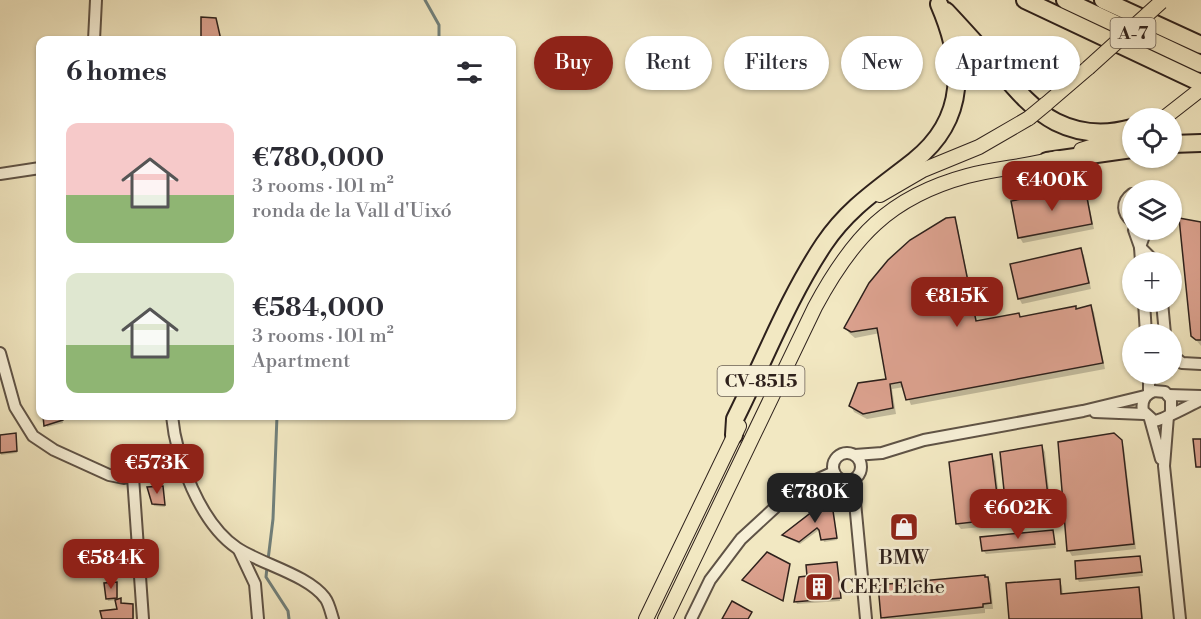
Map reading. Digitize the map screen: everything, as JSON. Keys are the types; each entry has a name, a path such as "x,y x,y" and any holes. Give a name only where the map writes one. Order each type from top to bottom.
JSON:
{"highway":[{"name":"A-7","path":"1025,0 1201,82"},
{"name":"A-7","path":"1065,0 1201,64"},
{"path":"1103,0 1201,45"},
{"path":"937,2 1029,103 1055,122 1076,130 1094,133 1122,131"},
{"path":"734,435 735,419 794,297 824,244 841,220 856,205 915,160 942,131 955,96 957,75 954,44 937,2"},
{"path":"1182,144 1201,143"},
{"path":"1047,161 1122,150"}],"main road":[{"name":"CV-8515","path":"646,619 810,278 830,246 851,220 872,201 915,175 979,147 1029,118 1162,1"},
{"path":"1180,108 1201,89"},
{"path":"1047,161 1122,137"},
{"name":"CV-8515","path":"665,619 833,274 856,242 898,206 931,188 968,176 1047,161"}],"street":[{"path":"94,36 96,0"},
{"path":"0,174 36,169"},
{"path":"1138,240 1140,252"},
{"path":"1140,247 1142,240"},
{"path":"1140,247 1145,252"},
{"path":"0,353 15,407 33,436 54,450 109,475 134,477 183,466"},
{"path":"1182,363 1201,364"},
{"path":"1152,384 1156,394 1172,404 1164,466 1179,619"},
{"path":"1156,384 1156,394"},
{"path":"1156,394 1142,404 1164,466"},
{"path":"855,455 862,467 859,476 850,480 838,477 833,465 838,457 846,453 855,455 882,453 924,440 1083,411 1156,394 1201,398"},
{"path":"1083,411 1147,416 1159,421 1201,398"},
{"path":"172,420 176,448 183,466 200,504 219,530 239,550 309,584 325,598 333,619"},
{"path":"862,467 882,453"},
{"path":"691,619 710,580 741,539 794,490 834,472"},
{"path":"134,477 143,619"},
{"path":"850,480 855,502 866,619"},
{"path":"239,550 255,584 258,619"}],"building":[{"path":"201,17 216,18 220,36 201,36"},
{"path":"1085,187 1092,224 1018,238 1011,201"},
{"path":"955,217 976,321 1019,313 1020,317 1091,305 1103,363 906,400 901,382 890,384 893,408 863,414 849,406 858,383 886,379 877,328 851,332 844,328 869,283 888,260 910,240 946,218"},
{"path":"1182,219 1201,222 1201,340 1196,340 1191,336 1181,240"},
{"path":"1081,248 1089,283 1018,299 1010,264"},
{"path":"43,420 63,420 44,426"},
{"path":"16,433 17,451 0,453 0,435"},
{"path":"1114,433 1122,440 1134,544 1067,551 1058,442"},
{"path":"1193,439 1201,439 1201,467 1196,467"},
{"path":"1042,445 1050,513 1007,519 1000,452"},
{"path":"992,454 1000,519 956,524 949,462"},
{"path":"163,486 165,505 152,504 147,487"},
{"name":"CEEI Elche","path":"826,501 832,504 837,538 821,540 817,528 799,542 782,535"},
{"path":"1053,530 1055,544 982,551 980,537"},
{"name":"CEEI Elche","path":"767,552 790,564 783,601 742,580"},
{"path":"1140,556 1142,572 1076,579 1075,561"},
{"name":"CEEI Elche","path":"837,562 841,598 794,602 799,577 807,576 806,565"},
{"path":"985,575 988,577 991,603 983,604 983,607 881,618 878,585"},
{"path":"1060,579 1061,594 1139,587 1142,619 1009,619 1006,583"},
{"path":"117,582 117,598 106,599 104,583"},
{"path":"121,598 121,603 133,604 133,619 102,619 100,611 117,609 115,600"},
{"path":"732,601 752,612 748,619 722,619"}],"waterway":[{"path":"425,0 439,25 439,36"},
{"path":"268,560 273,519 277,420"},
{"path":"267,567 266,577 288,611 289,619"}],"place":[{"name":"BMW","path":"904,527"},
{"name":"CEEI Elche","path":"819,587"}]}
